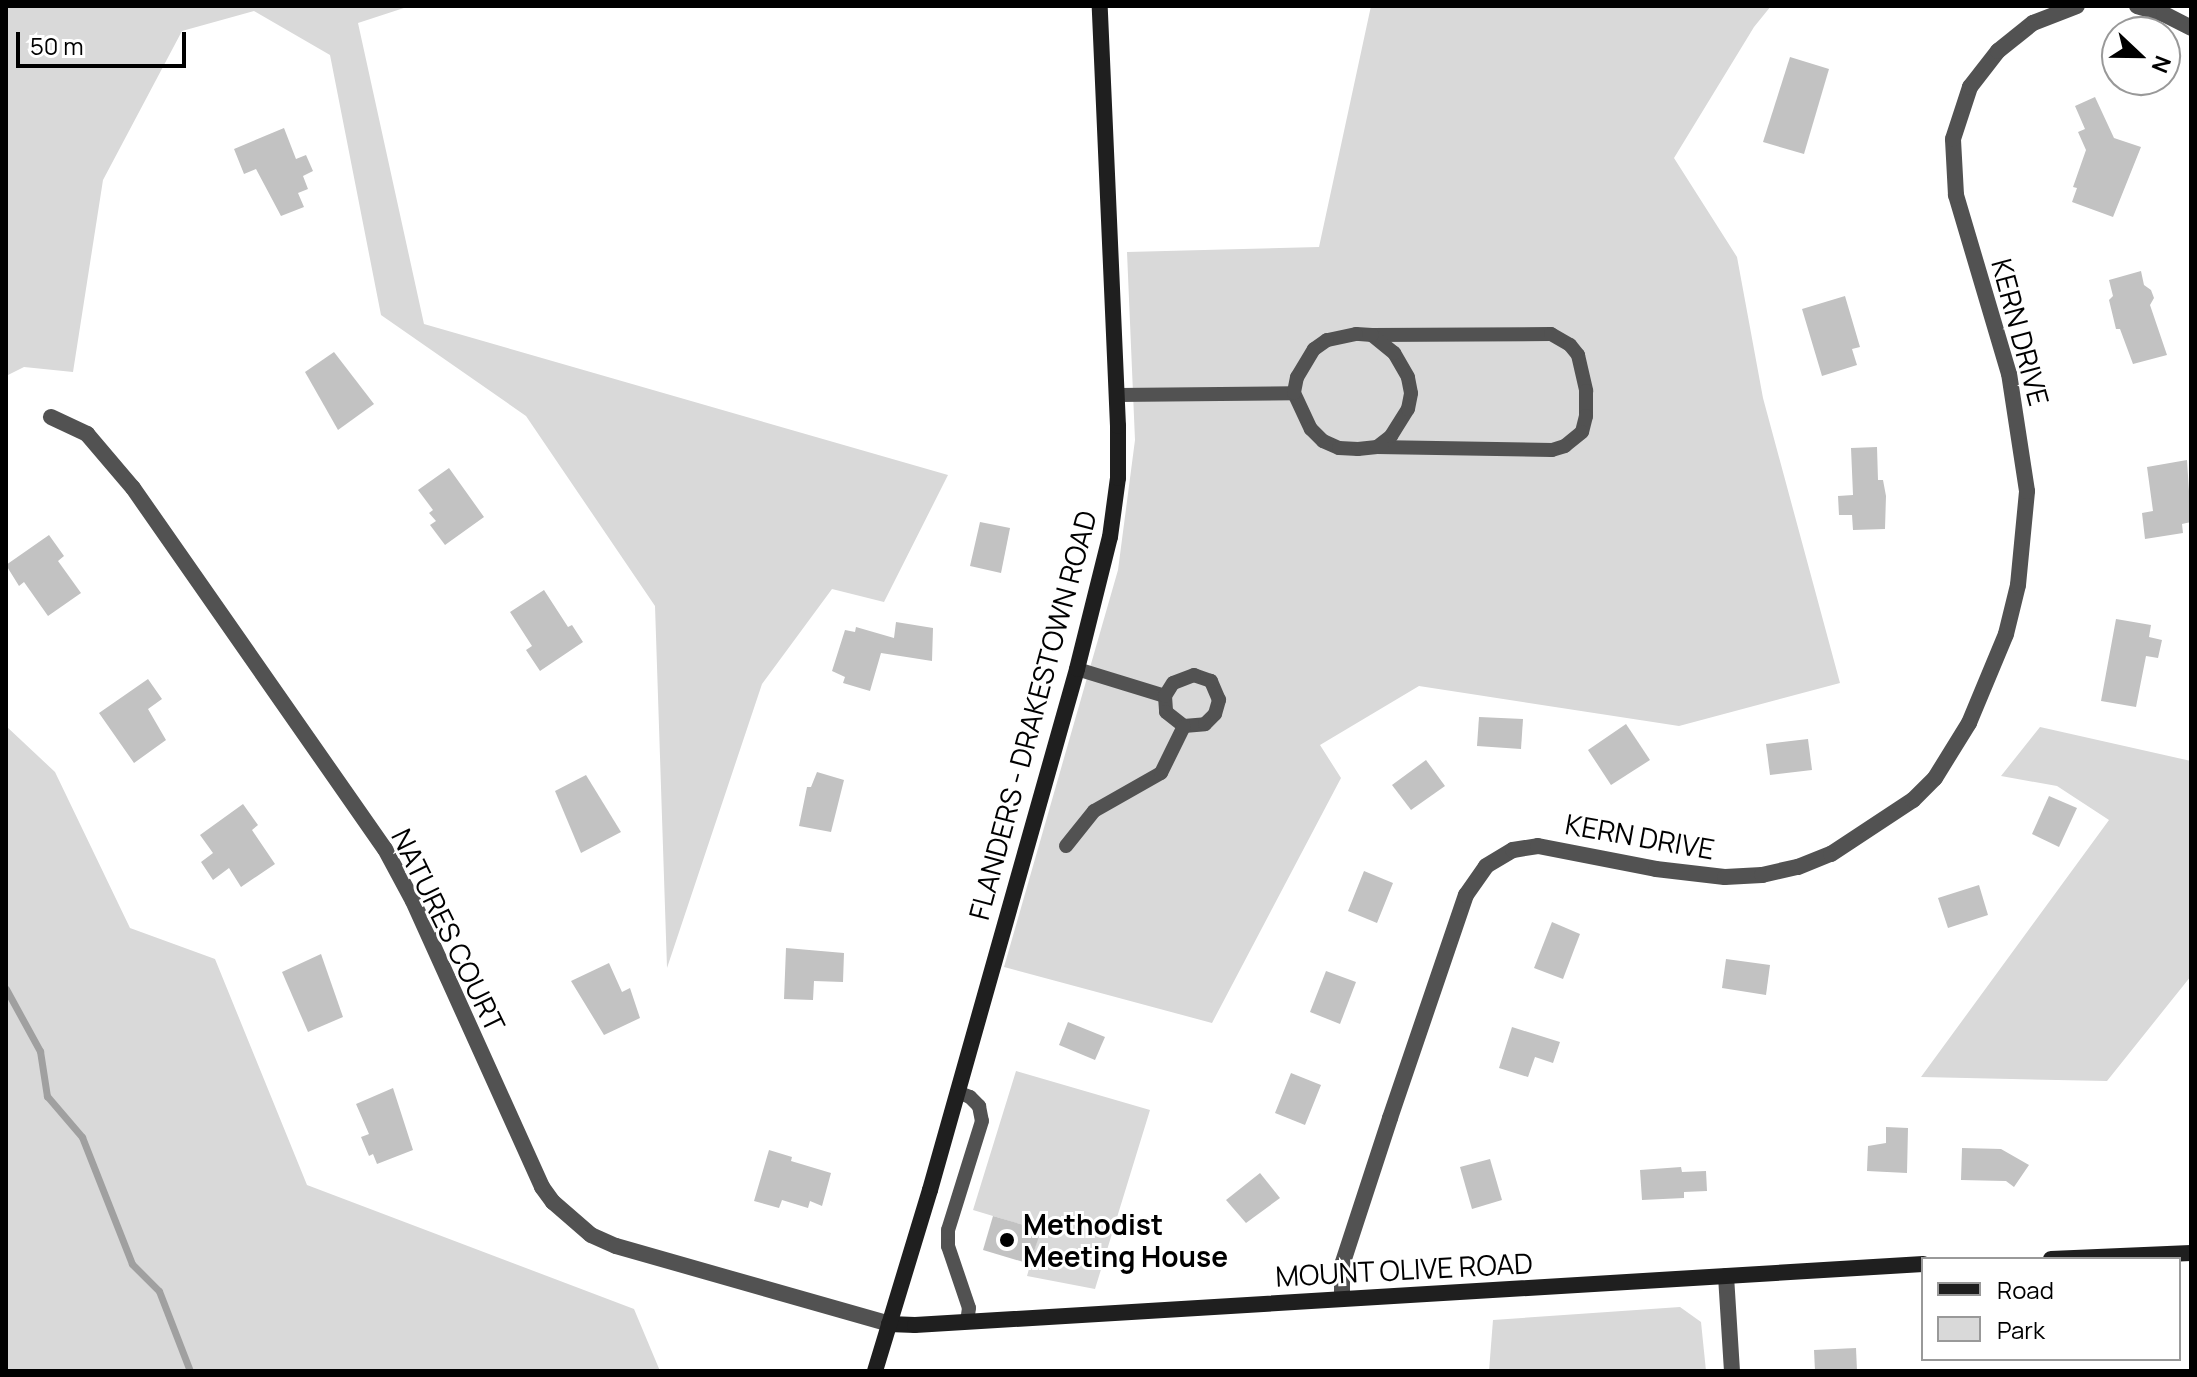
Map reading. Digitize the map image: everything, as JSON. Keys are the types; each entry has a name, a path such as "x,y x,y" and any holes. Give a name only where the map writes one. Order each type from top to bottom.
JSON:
{"street":[{"name":"FLANDERS - DRAKESTOWN ROAD","path":"875,1371 1077,669 1110,537 1118,478 1117,395 1100,6"},
{"name":"KERN DRIVE","path":"1342,1298 1342,1265 1390,1118 1466,895 1486,866 1513,850 1538,846 1656,869 1725,877 1762,875 1798,867 1831,854 1913,800 1935,778 1969,723 2006,634 2023,555 2027,491 2009,374 1956,195 1953,139 1970,87 1998,51 2033,23 2077,6"},
{"path":"2137,6 2164,14 2191,28"},
{"name":"NATURES COURT","path":"51,417 87,434 133,488 385,849 424,925 542,1187 553,1202 591,1235 616,1246 889,1324"},
{"path":"2098,1257 2191,1253"},
{"name":"MOUNT OLIVE ROAD","path":"889,1324 967,1322 1921,1264"},
{"path":"1726,1276 1732,1371"}],"lane":[{"path":"1551,334 1570,345 1578,355 1586,391 1586,416 1582,432 1565,446 1552,450 1339,448 1323,441 1311,429 1294,393 1297,377 1314,349 1341,336 1372,335 1551,334"},
{"path":"1372,335 1385,343 1401,363 1411,393 1401,424 1377,447"},
{"path":"1117,395 1294,393"},
{"path":"1077,669 1165,696"},
{"path":"1188,675 1205,678 1214,685 1219,700 1215,714 1200,726 1184,726 1166,712 1165,696 1173,683 1188,675"},
{"path":"1066,846 1083,823 1105,802 1142,786 1161,773 1184,726"},
{"path":"957,1092 970,1097 979,1106 982,1121 948,1230 948,1246 969,1308 967,1322"}],"green space":[{"path":"6,6 410,6 358,23 424,324 948,475 884,602 832,589 762,684 667,968 655,606 526,416 381,315 330,55 254,11 182,31 103,180 73,372 24,367 6,376"},
{"path":"1371,6 1771,6 1754,27 1674,158 1737,257 1763,398 1840,683 1679,726 1419,686 1320,745 1341,778 1212,1023 1004,967 1118,570 1135,440 1127,252 1319,247"},
{"path":"6,726 55,772 130,928 215,959 307,1185 634,1309 660,1371 6,1371"},
{"path":"2040,727 2191,761 2191,976 2107,1081 1921,1077 2109,820 2057,786 2001,776"},
{"path":"1016,1071 1150,1110 1095,1289 1027,1276 1040,1230 973,1210"},
{"path":"1680,1307 1701,1322 1706,1371 1489,1371 1493,1320"}],"building":[{"path":"1790,57 1829,69 1804,154 1763,142"},
{"path":"2095,97 2114,138 2141,147 2113,217 2072,202 2077,188 2073,187 2086,150 2078,132 2085,129 2075,106"},
{"path":"284,128 296,159 306,155 313,171 303,176 308,189 298,193 304,207 281,216 256,169 244,174 234,149"},
{"path":"2141,271 2144,285 2151,290 2154,298 2150,305 2167,355 2133,364 2120,329 2116,329 2109,300 2113,296 2109,280"},
{"path":"1845,296 1860,347 1852,349 1857,365 1822,376 1802,309"},
{"path":"334,352 374,404 338,430 305,372"},
{"path":"1877,447 1878,480 1883,480 1886,496 1885,529 1853,530 1852,515 1839,515 1838,496 1853,495 1851,448"},
{"path":"2187,460 2191,522 2182,524 2183,533 2145,539 2142,513 2153,511 2147,467"},
{"path":"449,468 484,517 445,545 430,525 436,521 429,513 433,510 418,490"},
{"path":"980,522 1010,528 1001,573 970,566"},
{"path":"49,535 64,556 58,561 81,593 48,616 24,582 19,586 6,565"},
{"path":"544,590 568,627 572,625 583,642 540,671 526,650 532,646 510,612"},
{"path":"2116,619 2151,625 2149,637 2162,640 2158,658 2146,656 2136,707 2101,701"},
{"path":"896,622 933,628 932,661 881,653 870,691 843,683 845,677 832,671 845,630 855,632 856,627 894,638"},
{"path":"148,679 162,699 148,709 166,740 134,763 99,713"},
{"path":"1479,717 1523,719 1521,749 1477,746"},
{"path":"1626,724 1650,760 1611,785 1588,750"},
{"path":"1808,739 1812,770 1770,775 1766,744"},
{"path":"1426,760 1445,786 1411,810 1392,785"},
{"path":"817,772 844,780 831,832 799,826 807,787 811,787"},
{"path":"586,775 621,832 581,853 555,791"},
{"path":"2049,796 2077,808 2059,847 2032,834"},
{"path":"243,804 258,825 252,830 275,864 241,887 229,868 213,880 201,862 213,853 200,835"},
{"path":"1364,871 1393,883 1377,923 1348,911"},
{"path":"1979,885 1988,915 1948,928 1938,898"},
{"path":"1552,922 1580,934 1563,979 1534,968"},
{"path":"786,948 844,953 843,982 814,981 813,1000 784,999"},
{"path":"321,954 343,1017 308,1032 282,972"},
{"path":"1726,959 1770,965 1766,995 1722,988"},
{"path":"609,963 622,992 630,988 640,1018 604,1035 571,981"},
{"path":"1326,971 1356,982 1340,1024 1310,1012"},
{"path":"1068,1022 1105,1037 1095,1060 1059,1045"},
{"path":"1512,1027 1560,1042 1553,1063 1535,1057 1528,1077 1499,1068"},
{"path":"1291,1073 1321,1085 1305,1125 1275,1113"},
{"path":"393,1088 413,1150 377,1164 373,1154 369,1156 361,1137 369,1134 356,1104"},
{"path":"1886,1127 1908,1128 1907,1173 1867,1171 1868,1146 1886,1143"},
{"path":"1962,1148 2001,1149 2029,1165 2014,1187 2006,1181 1961,1180"},
{"path":"769,1150 792,1157 791,1161 831,1173 822,1206 810,1201 808,1208 782,1200 779,1208 754,1201"},
{"path":"1490,1159 1502,1200 1472,1209 1460,1167"},
{"path":"1681,1167 1682,1172 1706,1171 1707,1191 1684,1192 1684,1198 1642,1200 1640,1170"},
{"path":"1260,1173 1280,1198 1246,1223 1226,1200"},
{"path":"993,1216 1041,1230 1030,1264 983,1250"},
{"path":"1856,1348 1857,1371 1815,1371 1814,1350"}],"waterway":[{"path":"6,989 40,1051 47,1096 82,1137 132,1264 159,1291 190,1371"}],"place":[{"name":"Methodist Meeting House","path":"1007,1240"}]}
